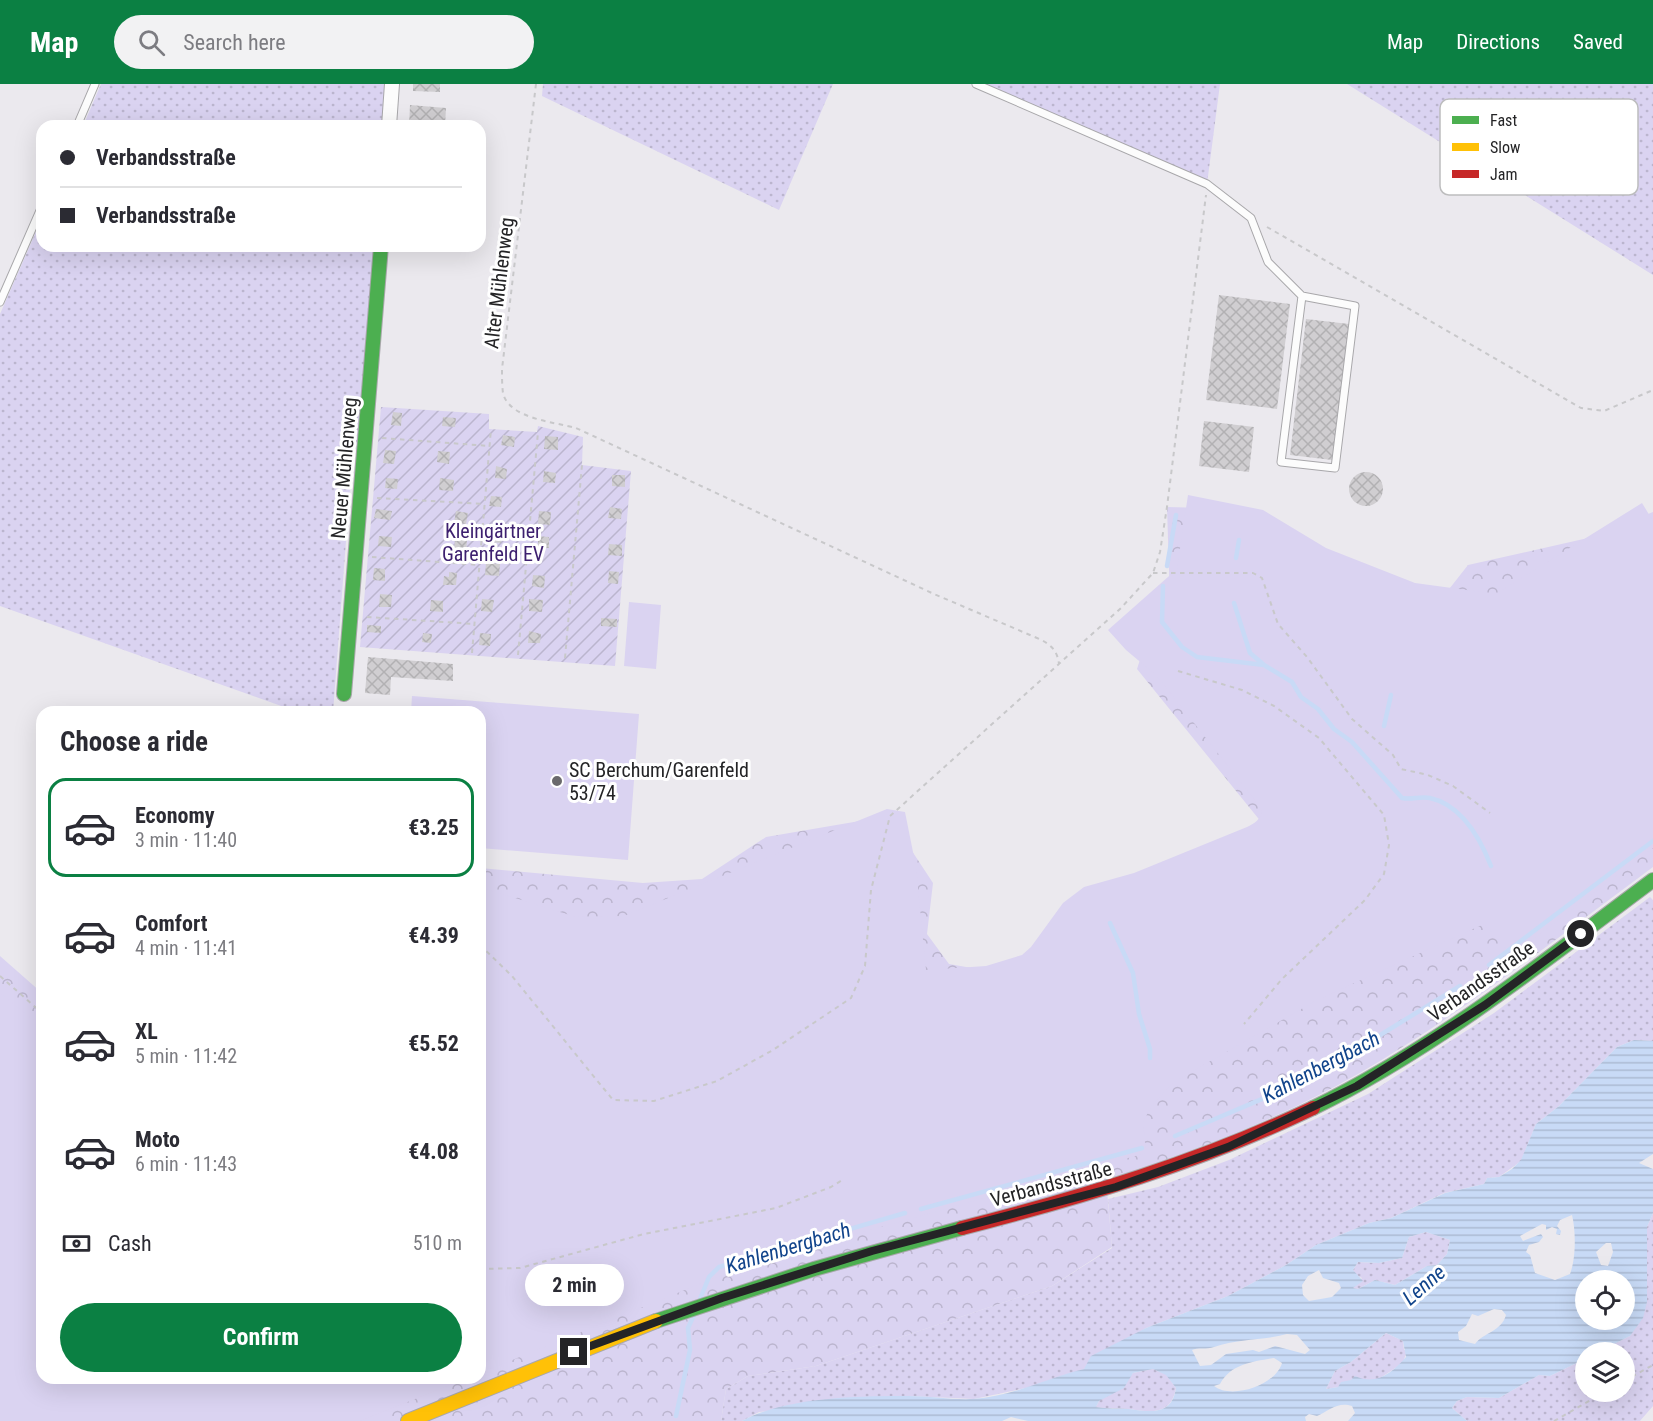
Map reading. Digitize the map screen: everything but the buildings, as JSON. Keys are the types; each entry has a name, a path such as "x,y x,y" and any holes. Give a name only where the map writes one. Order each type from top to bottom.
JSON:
{"main road":[{"name":"Neuer Mühlenweg","path":"344,694 381,252"},
{"name":"Verbandsstraße","path":"408,1421 553,1360 722,1298 872,1251 1116,1187 1228,1147 1357,1086 1485,1005 1653,880"}],"street":[{"path":"389,120 392,84"}],"lane":[{"path":"80,120 95,84"},
{"path":"976,84 1207,184 1251,218 1268,262 1302,296 1355,306 1335,468 1281,462 1302,296"},
{"path":"0,302 36,220"}],"path":[{"name":"Alter Mühlenweg","path":"537,84 502,369 503,395 512,407 528,416 584,432 934,594 1037,638 1051,645 1058,655 1059,664"},
{"path":"486,951 512,976 612,1100 654,1101 717,1081 773,1050 851,998 865,966 871,890 890,816 1121,608 1153,573 1160,552 1165,518 1207,184"},
{"path":"1251,218 1581,408 1604,411 1653,390"},
{"path":"472,652 491,429"},
{"path":"518,655 538,432"},
{"path":"367,437 490,446"},
{"path":"565,658 582,465"},
{"path":"361,497 485,504"},
{"path":"356,556 480,565"},
{"path":"1153,573 1253,573 1262,578 1278,624 1307,657 1352,719 1393,754 1401,769 1428,775 1453,786 1490,813"},
{"path":"350,616 475,624"},
{"path":"1178,671 1242,690 1274,706 1319,738 1384,814 1389,845 1384,874 1365,900 1282,979 1244,1024"},
{"path":"0,976 36,1008"},
{"path":"486,1269 520,1268 644,1234 776,1208 831,1187 844,1179"},
{"path":"1635,1375 1653,1365"},
{"path":"1554,1421 1587,1402"}],"green space":[{"path":"101,84 388,84 385,120 86,120"},
{"path":"543,84 833,84 779,210 542,96"},
{"path":"976,84 1220,84 1207,184"},
{"path":"1347,84 1653,84 1653,275 1525,195 1638,195 1638,99 1440,99 1440,142"},
{"path":"36,232 36,252 375,252 360,441 353,449 333,706 281,706 0,606 0,314"},
{"name":"Kleingärtner Garenfeld EV","path":"381,407 489,414 489,429 537,432 538,426 583,437 582,465 631,471 615,666 360,647"},
{"path":"1188,495 1263,510 1326,548 1415,583 1496,594 1642,503 1653,521 1653,848 1512,955 1484,924 1317,1000 1174,1082 1152,1105 1143,1122 1146,1153 749,1264 486,1371 486,889 576,917 624,916 887,809 905,812 916,867 926,970 986,966 1022,955 1031,947 1063,903 1084,887 1134,873 1247,827 1257,821 1261,814 1262,811 1254,799 1157,676 1126,650 1108,630 1177,569"},
{"path":"1167,507 1245,509 1435,607 1468,565 1588,538 1653,512 1653,867 1472,1001 1358,1074 1267,1120 1170,1158 1106,1179 1112,1247 1052,1286 816,1366 748,1376 726,1389 721,1421 0,1421 0,956 36,988 36,1384 486,1384 486,869 643,883 702,879 766,837 889,816 933,883 927,934 949,964 1006,974 1262,823 1137,669 1144,647 1171,635"},
{"path":"629,602 661,605 656,669 624,666"},
{"name":"SC Berchum/Garenfeld 53/74","path":"412,696 639,714 628,860 486,848 486,706 411,706"},
{"path":"1650,897 1653,900 1653,1041 1634,1040 1617,1047 1559,1106 1536,1124 1521,1161 1499,1177 1487,1178 1484,1184 1444,1193 1391,1218 1369,1223 1316,1245 1286,1265 1228,1296 1146,1328 1084,1369 1040,1385 974,1399 909,1396 759,1412 742,1421 721,1421 726,1389 748,1376 816,1366 1052,1286 1112,1248 1108,1199 1158,1187 1229,1160 1368,1094 1494,1013"},
{"path":"0,993 36,1022 36,1384 452,1384 360,1421 0,1421"},
{"path":"1653,1213 1653,1406 1640,1421 1467,1421 1452,1408 1457,1401 1467,1397 1499,1398 1539,1375 1550,1376 1575,1364 1575,1402 1635,1402 1635,1342 1618,1342 1630,1336 1635,1330 1647,1302 1647,1227"},
{"path":"1426,1232 1450,1240 1447,1254 1437,1265 1427,1266 1395,1285 1375,1280 1358,1289 1353,1288 1362,1278 1354,1274 1353,1270 1358,1262 1379,1263 1402,1258 1409,1237"},
{"path":"1386,1333 1403,1341 1404,1350 1407,1350 1403,1363 1377,1380 1351,1380 1338,1387 1326,1389 1335,1371 1351,1362"},
{"path":"1153,1369 1166,1374 1176,1388 1170,1404 1164,1408 1152,1411 1096,1407 1099,1401 1133,1373"}],"water":[{"name":"Lenne","path":"1634,1040 1653,1041 1653,1154 1639,1163 1653,1169 1653,1213 1647,1227 1647,1302 1643,1318 1635,1329 1635,1270 1575,1270 1575,1330 1634,1330 1630,1336 1618,1342 1575,1342 1575,1364 1550,1376 1539,1375 1499,1398 1467,1397 1457,1401 1452,1408 1467,1421 1348,1421 1355,1413 1352,1406 1342,1405 1317,1416 1309,1414 1305,1417 1306,1421 1028,1421 1011,1417 1002,1421 742,1421 779,1407 823,1400 889,1396 987,1398 1084,1369 1091,1356 1146,1328 1228,1296 1286,1265 1316,1245 1369,1223 1391,1218 1445,1193 1484,1184 1487,1178 1499,1177 1521,1160 1536,1124 1559,1106 1617,1047","holes":["1572,1215 1575,1245 1570,1274 1555,1280 1535,1273 1530,1255 1526,1252 1529,1245 1539,1242 1543,1237 1541,1234 1523,1241 1520,1236 1542,1224 1546,1225 1546,1230 1552,1227 1557,1229 1556,1234 1560,1235 1561,1231 1557,1226 1560,1220","1426,1232 1450,1240 1447,1254 1437,1265 1427,1266 1395,1285 1375,1280 1358,1289 1353,1288 1363,1281 1353,1270 1358,1262 1379,1263 1402,1258 1409,1237","1606,1243 1611,1243 1613,1252 1608,1266 1601,1265 1596,1252","1319,1270 1323,1278 1339,1283 1341,1288 1332,1297 1309,1301 1303,1295 1302,1285 1308,1276","1494,1309 1502,1310 1506,1315 1500,1325 1475,1344 1459,1340 1458,1332 1466,1326 1472,1314 1478,1316","1386,1333 1403,1341 1406,1357 1389,1373 1370,1380 1355,1376 1351,1380 1341,1382 1338,1387 1326,1389 1335,1371 1351,1362","1287,1334 1297,1335 1310,1350 1305,1354 1275,1346 1259,1352 1253,1350 1226,1354 1211,1365 1200,1366 1192,1350","1274,1358 1282,1363 1278,1371 1263,1384 1242,1391 1222,1390 1214,1386 1220,1384 1236,1368","1153,1369 1166,1375 1176,1388 1170,1404 1159,1410 1096,1407 1099,1401 1124,1388 1133,1373"]}],"waterway":[{"path":"1167,566 1176,515"},
{"path":"1236,558 1239,540"},
{"path":"1163,586 1162,622 1182,647 1197,657 1264,665 1292,682 1301,697 1318,709 1334,729 1352,742 1402,798 1430,798 1441,802 1460,815 1475,834 1491,866"},
{"path":"1234,603 1250,653 1263,664"},
{"path":"1384,726 1391,695"},
{"name":"Kahlenbergbach","path":"1489,965 1653,841"},
{"path":"1110,923 1133,973 1139,1014 1150,1049 1150,1058"},
{"name":"Kahlenbergbach","path":"1175,1136 1276,1093 1333,1064 1460,986"},
{"name":"Kahlenbergbach","path":"921,1209 1142,1148"},
{"name":"Kahlenbergbach","path":"700,1299 709,1277 719,1267 905,1213"},
{"name":"Kahlenbergbach","path":"676,1416 690,1350 688,1328 694,1315"}],"traffic: fast":[{"path":"344,694 381,252"},
{"path":"1313,1108 1403,1058 1446,1031 1530,972 1653,880"},
{"path":"656,1321 814,1269 962,1228"}],"traffic: slow":[{"path":"408,1421 656,1321"}],"traffic: jam":[{"path":"962,1228 1096,1191 1184,1162 1313,1108"}],"place":[{"name":"SC Berchum/Garenfeld 53/74","path":"557,781"}],"route":[{"path":"574,1352 722,1298 872,1251 1116,1187 1228,1147 1357,1086 1485,1005 1581,934"}]}
